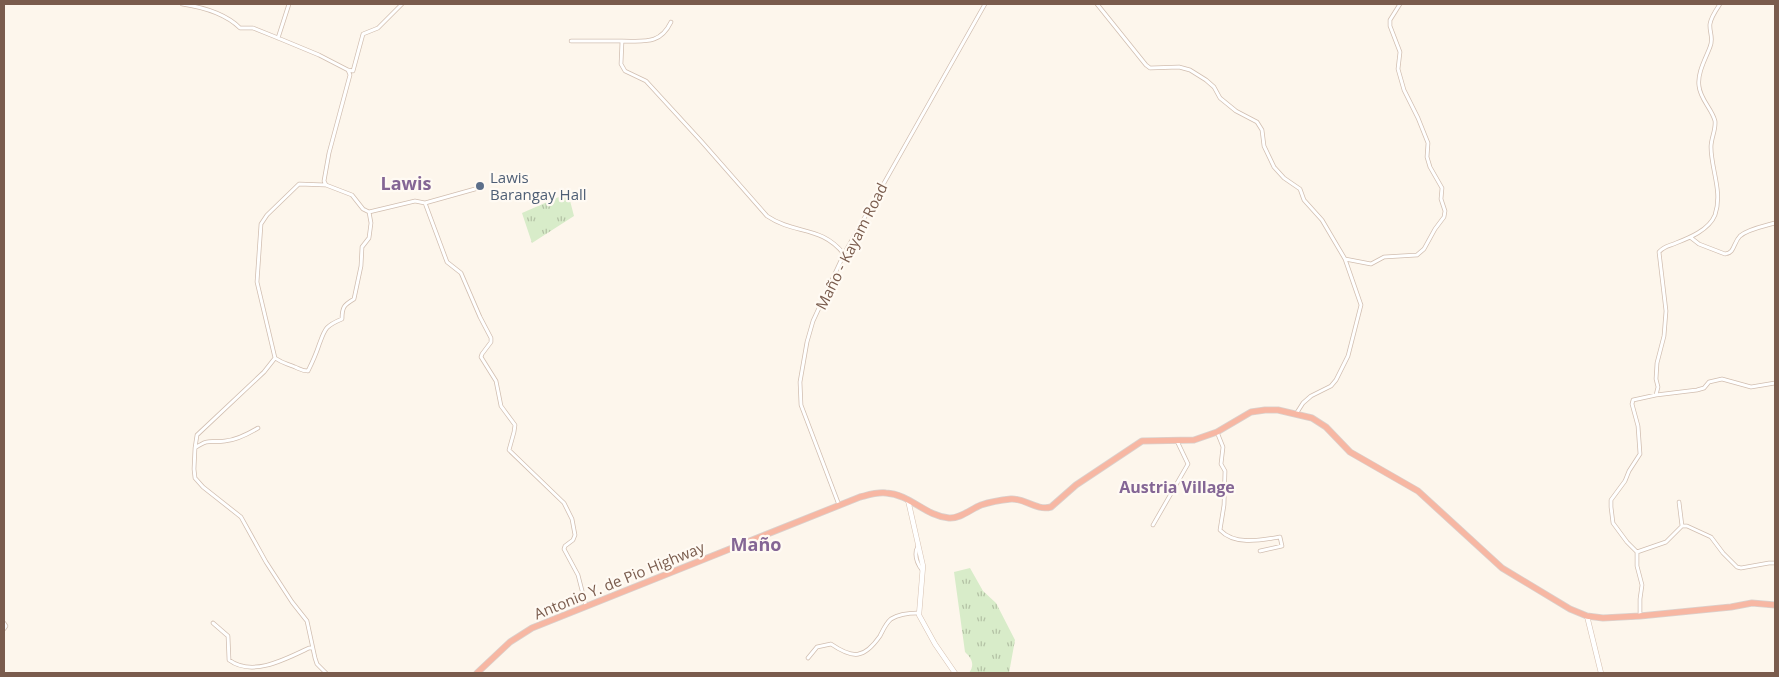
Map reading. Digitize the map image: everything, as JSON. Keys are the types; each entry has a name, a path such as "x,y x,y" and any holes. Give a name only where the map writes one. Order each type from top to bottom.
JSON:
{"highway":[{"name":"Antonio Y. de Pio Highway","path":"477,673 497,653 521,634 872,494 886,492 908,500 926,512 950,518 960,516 983,505 1014,499 1039,508 1051,508 1076,485 1137,443 1152,439 1194,440 1217,432 1251,412 1264,410 1312,418 1326,427 1350,452 1418,491 1502,568 1587,616 1603,618 1640,616 1752,604 1775,605"}],"street":[{"path":"182,4 196,6 222,16 240,28 253,28 353,71 363,34 378,28 402,4"},
{"path":"278,38 290,4"},
{"name":"Maño - Kayam Road","path":"839,506 804,414 800,398 803,362 813,321 844,254 985,4"},
{"path":"1097,4 1150,68 1179,67 1190,70 1214,87 1220,98 1257,122 1262,130 1264,146 1274,167 1284,178 1300,189 1304,200 1322,220 1345,259 1360,305 1348,356 1331,386 1311,396 1303,403 1296,414"},
{"path":"1345,259 1371,264 1384,257 1417,255 1424,249 1444,217 1445,210 1441,199 1442,188 1432,174 1427,157 1428,143 1404,90 1398,69 1400,52 1390,26 1390,20 1400,4"},
{"path":"1656,395 1658,388 1656,363 1664,336 1666,312 1660,252 1666,246 1696,234 1715,215 1718,200 1711,145 1715,132 1715,120 1698,86 1706,55 1711,46 1710,25 1720,4"},
{"path":"571,41 648,41 666,33 671,22"},
{"path":"622,41 621,64 625,71 646,81 766,216 790,227 824,236 844,254"},
{"path":"326,185 324,181 329,153 350,75 348,70"},
{"path":"369,212 371,223 369,238 362,247 361,266 354,299 345,304 342,309 342,318 327,327 321,336 320,344 308,371 284,365 275,358 257,282 261,224 267,215 299,184 326,185 352,195 363,209 369,212 415,201 424,203 475,189"},
{"path":"424,203 447,262 461,273 480,317 492,338 480,358 498,385 501,406 515,425 509,450 510,453 558,496 568,511 575,535 573,540 564,546 564,549 578,575 586,607"},
{"path":"1690,237 1699,244 1729,254 1733,250 1738,238 1742,235 1775,222"},
{"path":"275,358 264,372 197,435 195,478 203,487 241,517 266,562 307,621 317,664 326,673"},
{"path":"1640,616 1642,586 1637,566 1637,552 1613,523 1611,500 1625,481 1640,454 1639,432 1632,404 1633,400 1697,390 1704,388 1709,382 1722,379 1751,388 1775,383"},
{"path":"195,448 207,441 224,442 240,438 258,428"},
{"path":"1217,432 1223,447 1221,464 1225,471 1224,504 1220,530 1228,537 1237,540 1280,537 1282,546 1260,551"},
{"path":"1153,525 1188,464 1177,440"},
{"path":"908,500 923,571 918,613 935,644 955,673"},
{"path":"1637,552 1666,542 1682,526 1680,502"},
{"path":"1682,526 1711,537 1737,567 1741,568 1769,562 1775,563"},
{"path":"808,658 817,647 831,644 845,654 857,656 867,650 891,620 902,614 918,613"},
{"path":"1587,616 1601,673"},
{"path":"213,622 228,636 229,660 241,669 252,671 265,669 312,648"},
{"path":"4,623 6,626 4,629"}],"green space":[{"path":"568,193 574,216 532,243 522,213"},
{"path":"970,568 983,591 996,603 1015,640 1009,673 969,673 972,662 965,652 954,572"}],"place":[{"name":"Lawis Barangay Hall","path":"480,186"}],"district":[{"name":"Lawis","path":"406,183"},
{"name":"Austria Village","path":"1177,487"},
{"name":"Maño","path":"756,544"}]}
